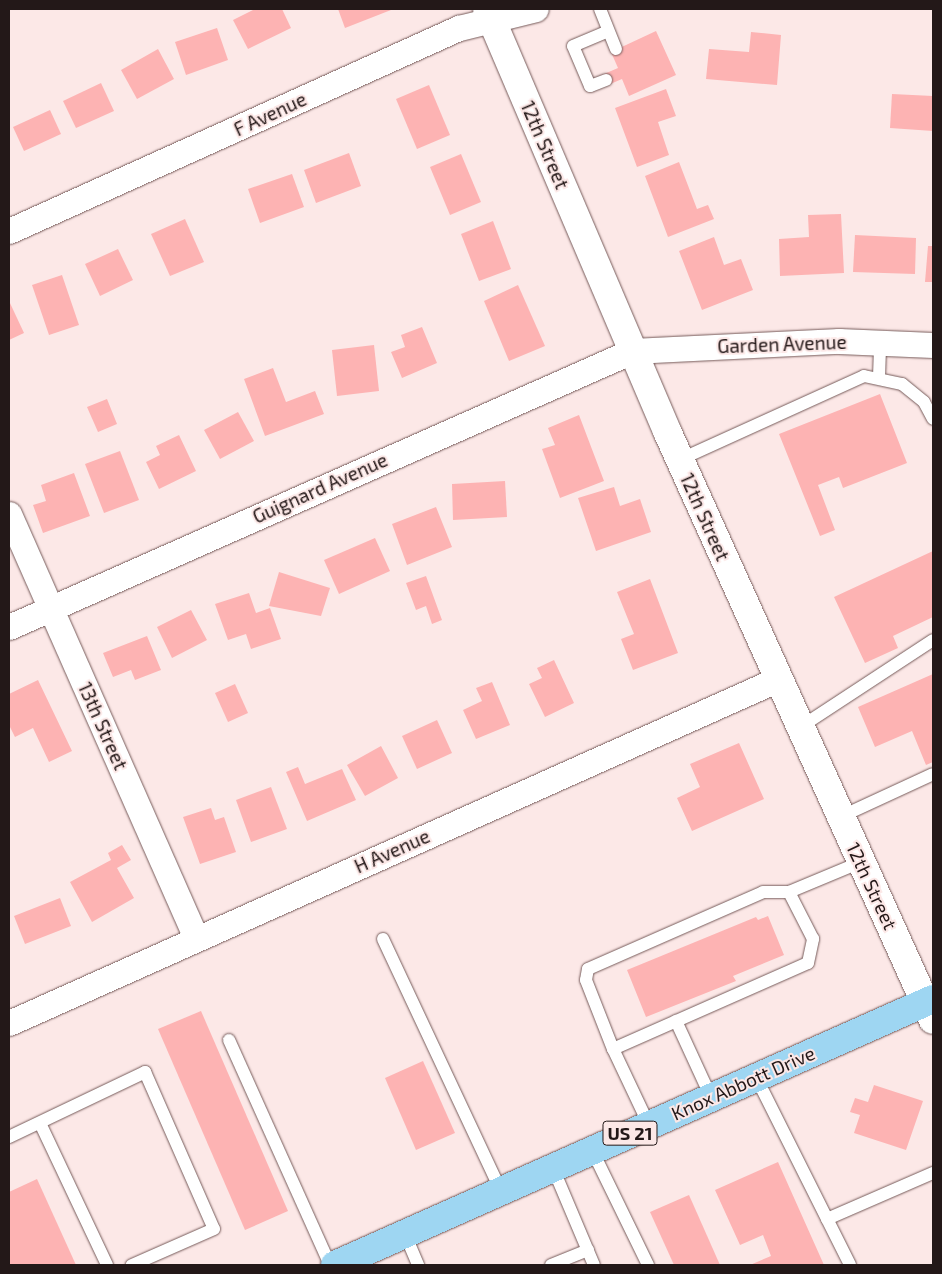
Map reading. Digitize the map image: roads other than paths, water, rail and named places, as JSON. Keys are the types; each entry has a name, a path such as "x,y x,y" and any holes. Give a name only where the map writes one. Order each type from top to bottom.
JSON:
{"main road":[{"name":"12th Street","path":"490,14 632,351 776,680 931,1007"},
{"name":"Knox Abbott Drive","path":"335,1265 756,1077 931,1007"}],"street":[{"name":"F Avenue","path":"9,231 490,14 536,9"},
{"name":"Garden Avenue","path":"632,351 880,341 933,344"},
{"name":"Guignard Avenue","path":"9,627 632,351"},
{"name":"13th Street","path":"9,514 196,938"},
{"name":"H Avenue","path":"9,1022 776,680"}],"lane":[{"path":"600,9 616,49"},
{"path":"606,80 590,86 573,46 608,31"},
{"path":"879,377 880,341"},
{"path":"680,460 864,376 879,377 902,384 924,402 933,419"},
{"path":"799,728 933,640"},
{"path":"840,817 933,774"},
{"path":"648,1125 612,1049 586,980 588,969 763,892 790,892 861,862"},
{"path":"612,1049 808,963 813,940 790,892"},
{"path":"383,939 501,1191"},
{"path":"676,1021 711,1097"},
{"path":"229,1040 330,1265"},
{"path":"9,1138 145,1072 214,1229 132,1265"},
{"path":"756,1077 850,1265"},
{"path":"40,1123 107,1265"},
{"path":"592,1150 648,1265"},
{"path":"553,1168 594,1265"},
{"path":"827,1219 933,1173"},
{"path":"405,1234 418,1265"},
{"path":"551,1265 588,1250"}]}
